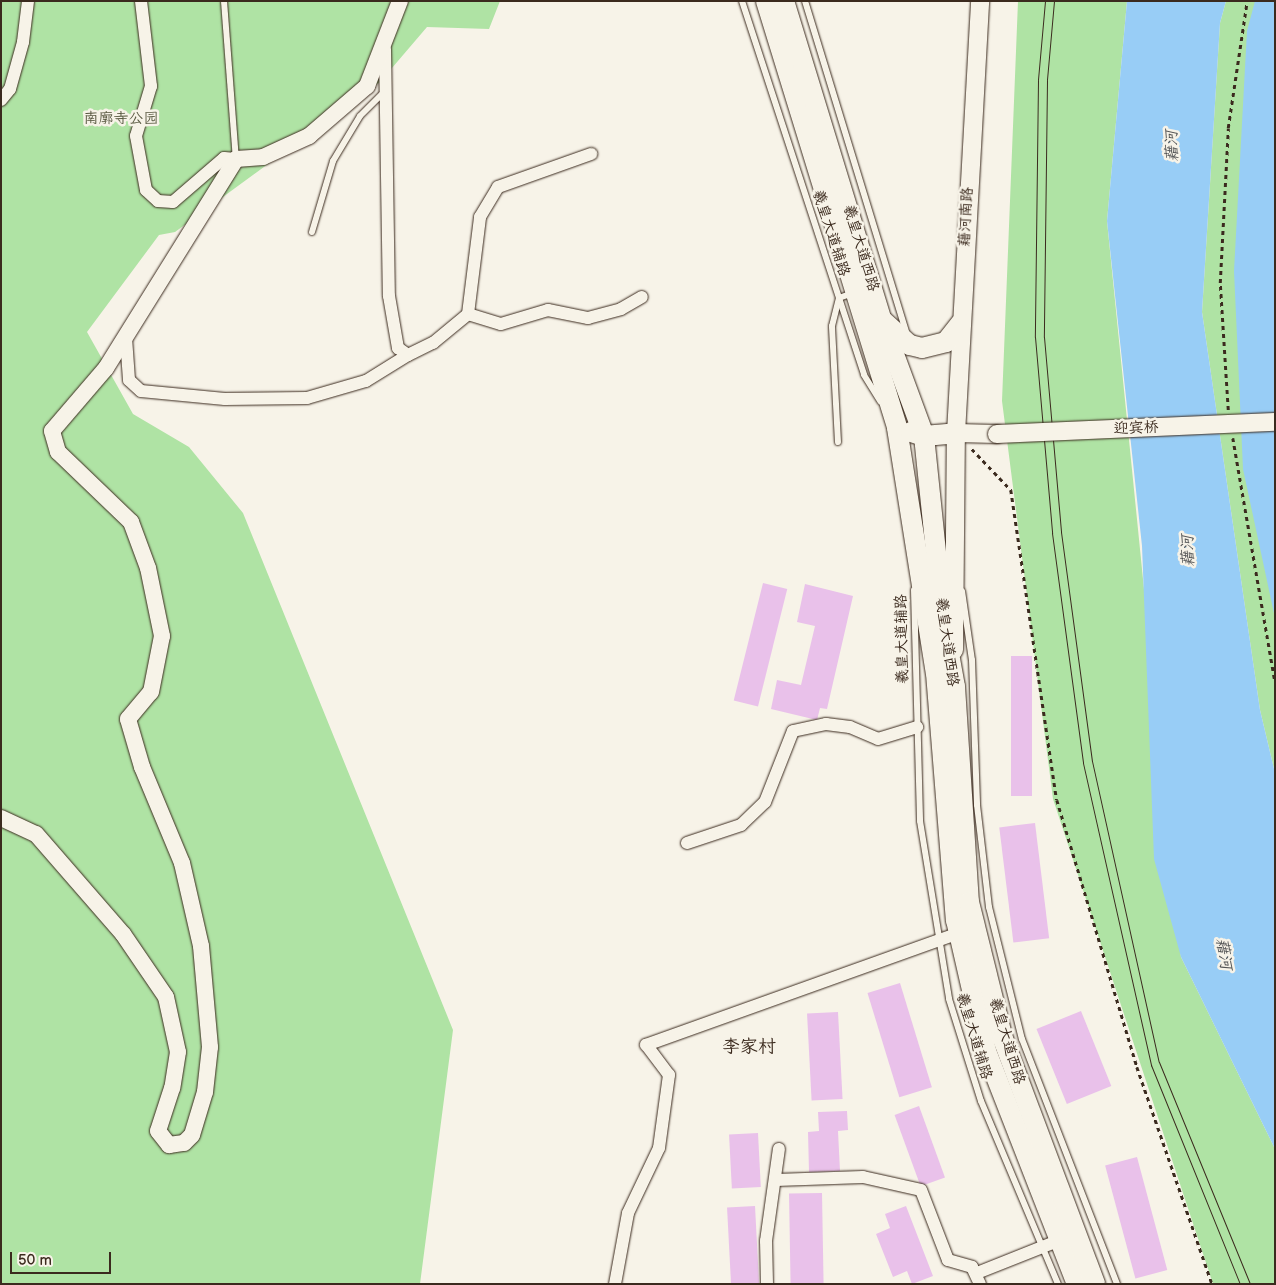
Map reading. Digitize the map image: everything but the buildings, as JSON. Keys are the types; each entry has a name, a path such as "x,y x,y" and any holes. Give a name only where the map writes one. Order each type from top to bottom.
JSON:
{"main road":[{"name":"羲皇大道西路","path":"766,1 848,295 897,428 936,672 942,782 959,933 986,1051 1051,1244 1077,1284"},
{"name":"羲皇大道西路","path":"784,1 882,319 906,359 924,436 943,620 955,687 969,902 1003,1039 1096,1284"},
{"name":"藉河南路","path":"955,687 954,529 956,433 980,1"},
{"path":"882,319 906,359 946,342 961,323"},
{"name":"迎宾桥","path":"956,433 997,434 1275,422"},
{"path":"897,428 924,436 956,433"}],"street":[{"path":"1,100 10,89 23,42 28,1"},
{"path":"141,1 151,86 136,136 146,190 158,201 174,202 224,158 262,157 309,136 367,86 385,49 400,1"},
{"path":"385,49 389,296 398,348 408,355"},
{"path":"126,338 129,380 141,391 224,399 307,398 366,381 408,355 433,343 468,314 480,217 498,187 591,154"},
{"path":"1,818 42,840 123,934 166,997 178,1052 158,1131 168,1145 184,1143 192,1135 205,1092 210,1047 201,946 182,862 142,767 128,719 151,692 162,636 148,568 131,522 58,452 52,438 55,424 106,368 126,338 236,159"},
{"path":"468,314 501,324 548,310 588,318 621,309 642,297"},
{"path":"687,843 741,826 766,802 793,731 842,726 878,740 917,728"},
{"path":"614,1284 628,1213 659,1148 668,1084 669,1075 646,1045 959,933"},
{"path":"767,1284 766,1241 779,1149"},
{"path":"776,1180 863,1178 921,1190 948,1260 965,1262 978,1279 1051,1244"}],"lane":[{"path":"224,1 236,159"},
{"name":"羲皇大道辅路","path":"742,1 848,295"},
{"path":"805,1 906,359"},
{"path":"312,232 333,161 360,116 386,89"},
{"path":"838,442 832,326 848,295"},
{"name":"羲皇大道辅路","path":"897,428 914,578 920,821 938,941 949,999 981,1101 1051,1244 1058,1284"},
{"path":"954,529 972,660 977,805 989,907 1022,1040 1117,1284"}],"path":[{"path":"1229,414 1220,283 1228,128 1247,1"},
{"path":"956,433 1011,490 1056,800 1137,1067 1212,1284"},
{"path":"1232,433 1275,682"}],"green space":[{"name":"南廓寺公园","path":"1,1 500,1 489,29 427,27 380,82 175,232 159,235 87,332 133,414 189,447 243,513 453,1030 420,1284 1,1284"},
{"path":"1018,1 1127,1 1107,221 1181,957 1275,1149 1275,1284 1213,1284 1053,799 1002,401"},
{"path":"1226,1 1275,1 1275,773 1260,710 1202,312 1220,23"}],"water":[{"name":"藉河","path":"1127,1 1226,1 1220,23 1202,312 1260,710 1275,773 1275,1149 1181,957 1154,859 1142,546 1107,221"},
{"path":"1255,1 1275,1 1275,618 1243,469 1234,271 1247,31"}],"tram line":[{"path":"1045,1 1038,80 1035,337 1052,533 1083,763 1151,1065 1240,1284"},
{"path":"1054,1 1047,80 1044,337 1061,532 1092,761 1159,1062 1250,1284"}],"district":[{"name":"李家村","path":"749,1047"}]}
